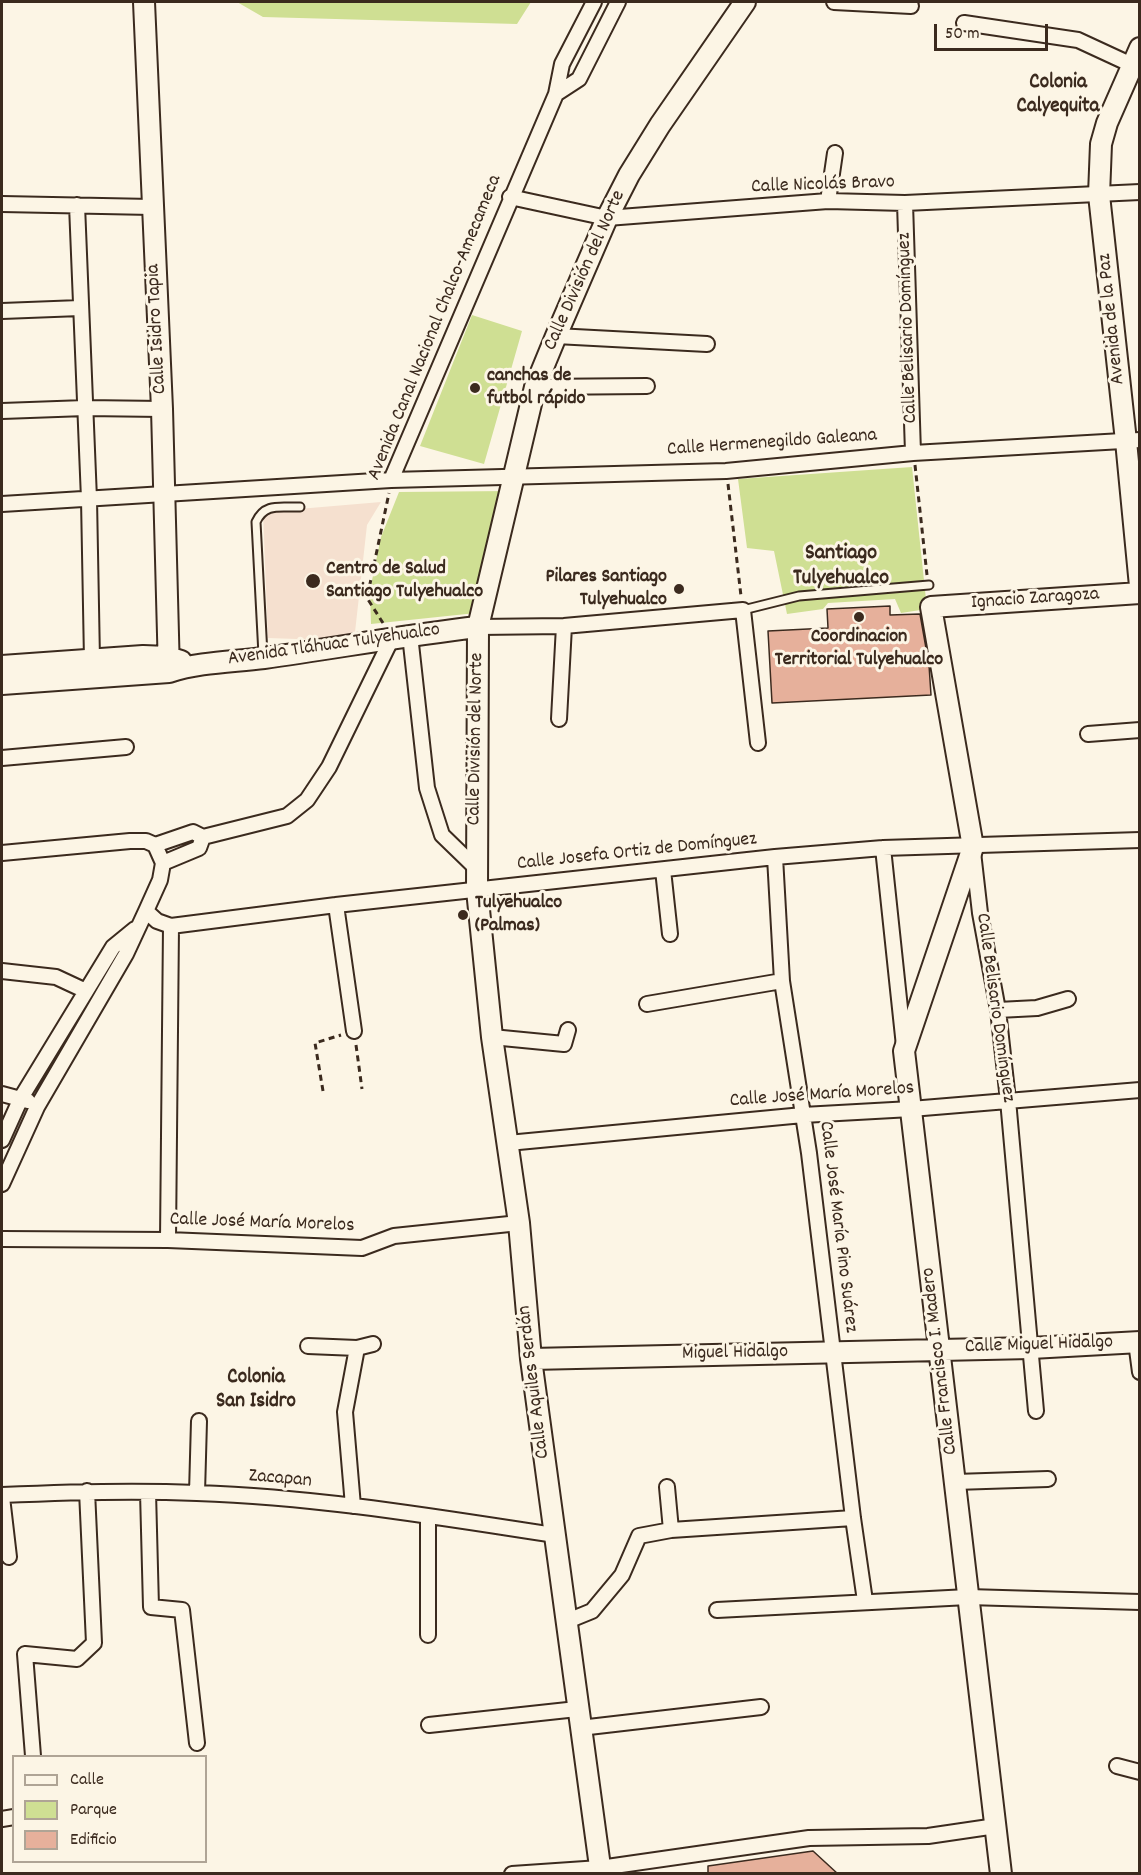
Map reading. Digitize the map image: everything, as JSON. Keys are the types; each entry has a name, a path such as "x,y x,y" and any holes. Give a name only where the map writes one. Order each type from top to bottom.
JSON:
{"main road":[{"name":"Calle Isidro Tapia","path":"144,2 162,409 169,664"},
{"name":"Calle División del Norte","path":"477,890 478,627 535,387 607,218 629,175 660,125 744,2"},
{"name":"Avenida de la Paz","path":"1136,57 1107,123 1101,144 1099,195 1133,441 1140,586"},
{"name":"Ignacio Zaragoza","path":"931,607 1140,593"},
{"name":"Calle Belisario Domínguez","path":"931,607 973,847"},
{"name":"Avenida Tláhuac Tulyehualco","path":"2,666 92,660 190,665 263,658 401,636 478,627"},
{"name":"Avenida Tláhuac Tulyehualco","path":"2,684 169,664"},
{"path":"904,1051 973,847"},
{"name":"Calle Aquiles Serdán","path":"477,890 492,1037 519,1223 531,1359 565,1622 601,1871"},
{"name":"Calle Francisco I. Madero","path":"904,1051 1001,1874"},
{"name":"Calle Miguel Hidalgo","path":"939,1349 1031,1348 1138,1342"},
{"name":"Miguel Hidalgo","path":"531,1359 939,1349"}],"street":[{"name":"Avenida Canal Nacional Chalco-Amecameca","path":"391,480 556,94 562,64 594,2"},
{"path":"556,94 579,80 618,2"},
{"path":"834,2 911,6"},
{"path":"964,23 1078,40 1136,57"},
{"path":"579,31 598,40"},
{"path":"828,201 835,153"},
{"name":"Calle Nicolás Bravo","path":"510,198 607,218 828,201 905,203 1140,192"},
{"name":"Calle Belisario Domínguez","path":"905,203 913,453"},
{"path":"2,204 152,207"},
{"path":"77,205 89,499 92,660"},
{"path":"2,311 80,308"},
{"path":"556,336 707,345"},
{"path":"535,387 647,386"},
{"path":"2,411 85,408 162,409"},
{"name":"Calle Hermenegildo Galeana","path":"2,504 391,480 726,471 913,453 1133,441"},
{"path":"478,627 564,626 743,610 758,743"},
{"path":"559,719 564,626"},
{"path":"2,853 130,841 155,845 193,832 203,837 287,816 307,800 329,767 401,636"},
{"path":"401,636 427,788 442,835 476,868"},
{"path":"1088,734 1140,730"},
{"path":"2,758 126,747"},
{"path":"163,863 199,848 203,837"},
{"name":"Calle Josefa Ortiz de Domínguez","path":"171,926 336,905 775,857 883,848 973,847 1140,840"},
{"path":"2,1184 37,1107 126,954 160,880 163,863 155,845"},
{"name":"Calle Belisario Domínguez","path":"973,847 981,913 998,1011 1008,1100 1036,1411"},
{"name":"Calle Francisco I. Madero","path":"883,848 904,1051"},
{"name":"Calle José María Pino Suárez","path":"775,857 782,981 803,1115 865,1601"},
{"path":"663,870 670,934"},
{"path":"336,905 354,1031"},
{"path":"146,911 157,921 171,926 168,1240"},
{"path":"2,1140 21,1098 112,947 137,928"},
{"path":"2,971 56,977 86,991"},
{"path":"647,1004 782,981"},
{"path":"998,1011 1037,1008 1068,999"},
{"path":"492,1037 564,1044 568,1030"},
{"name":"Calle José María Morelos","path":"508,1143 803,1115 911,1109 1140,1090"},
{"path":"2,1094 21,1098 37,1107"},
{"name":"Calle José María Morelos","path":"2,1239 168,1240 362,1248 394,1236 519,1223"},
{"path":"1138,1342 1140,1372"},
{"path":"308,1346 357,1348 373,1344"},
{"path":"353,1506 345,1412 357,1348"},
{"path":"197,1493 199,1421"},
{"path":"956,1482 1048,1479"},
{"path":"667,1487 671,1530"},
{"path":"33,1755 25,1654 77,1659 94,1643 87,1491"},
{"name":"Zacapan","path":"2,1496 87,1491 197,1493 353,1506 554,1535"},
{"path":"148,1492 151,1607 182,1610 197,1743"},
{"path":"2,1496 9,1557"},
{"path":"428,1516 428,1635"},
{"path":"565,1622 592,1611 622,1575 639,1536 671,1530 853,1518"},
{"path":"717,1610 968,1597 1140,1602"},
{"path":"429,1725 761,1707"},
{"path":"1117,1766 1140,1772"},
{"path":"512,1874 601,1871 809,1838 928,1836 996,1826"}],"lane":[{"path":"263,658 256,522 260,513 266,508 300,507"},
{"path":"743,610 799,596 929,585"}],"path":[{"path":"913,453 929,585"},
{"path":"726,471 743,610"},
{"name":"Avenida Canal Nacional Chalco-Amecameca","path":"391,480 367,598 401,636"},
{"path":"323,1091 315,1043 354,1031 362,1089"}],"shaded area":[{"name":"Centro de Salud Santiago Tulyehualco","path":"381,502 367,525 354,641 268,638 263,512"}],"green space":[{"path":"237,2 531,2 517,24 263,17"},
{"name":"canchas de futbol rápido","path":"472,315 522,331 484,464 420,446"},
{"path":"912,467 927,609 901,613 895,599 828,603 823,609 787,614 774,551 747,548 738,479"},
{"path":"509,491 476,613 371,624 370,590 381,537 399,492"}],"building":[{"path":"890,606 890,615 920,614 929,665 931,695 772,703 768,631 828,628 827,609"},
{"path":"813,1851 838,1874 708,1874 708,1866"}],"place":[{"name":"canchas de futbol rápido","path":"475,388"},
{"name":"Centro de Salud Santiago Tulyehualco","path":"313,581"},
{"name":"Pilares Santiago Tulyehualco","path":"679,589"},
{"name":"Coordinacion Territorial Tulyehualco","path":"859,617"},
{"name":"Tulyehualco (Palmas)","path":"463,915"}],"district":[{"name":"Colonia Calyequita","path":"1058,96"},
{"name":"Santiago Tulyehualco","path":"841,568"},
{"name":"Colonia San Isidro","path":"256,1391"}]}
